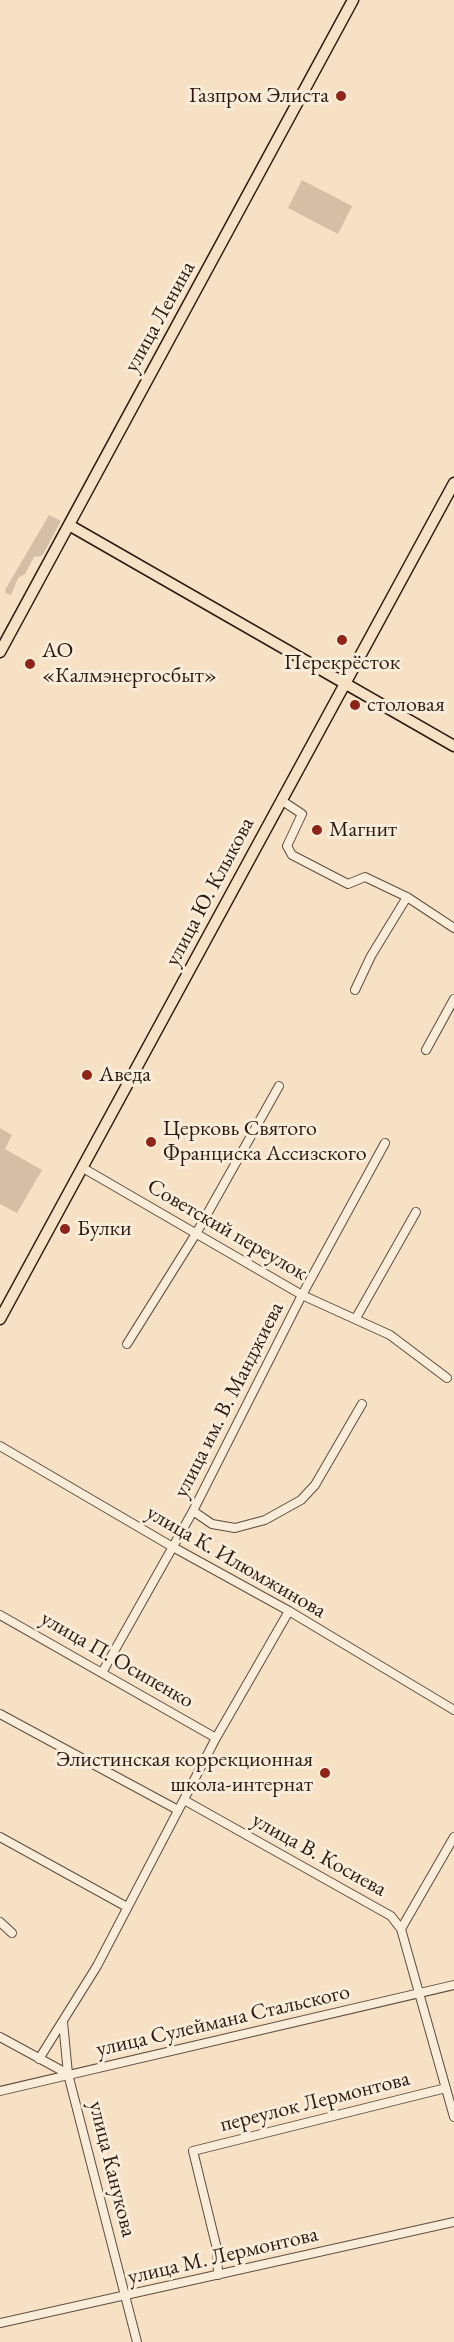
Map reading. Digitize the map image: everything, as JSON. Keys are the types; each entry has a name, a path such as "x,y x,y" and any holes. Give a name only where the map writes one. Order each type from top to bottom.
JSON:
{"main road":[{"name":"улица Ленина","path":"0,652 353,0"},
{"name":"улица Ю. Клыкова","path":"0,1319 454,484"},
{"path":"69,525 454,746"}],"street":[{"path":"281,800 302,814 287,846 292,855 348,884 365,877 407,897 454,928"},
{"path":"355,990 371,956 407,897"},
{"path":"426,1050 454,999"},
{"path":"127,1344 197,1232 279,1086"},
{"name":"улица им. В. Манджиева","path":"103,1671 171,1546 193,1511 302,1295 385,1143"},
{"name":"Советский переулок","path":"83,1168 197,1232 302,1295 390,1335 447,1378"},
{"path":"356,1318 416,1212"},
{"path":"193,1511 213,1524 235,1528 265,1520 301,1500 315,1485 362,1404"},
{"name":"улица К. Илюмжинова","path":"0,1446 171,1546 289,1611 454,1710"},
{"path":"39,2059 127,1907 216,1738 289,1611"},
{"name":"улица П. Осипенко","path":"0,1615 103,1671 216,1738"},
{"path":"0,1714 178,1810"},
{"name":"улица В. Косиева","path":"184,1800 391,1916 401,1929 454,1837"},
{"path":"0,1837 127,1907"},
{"path":"0,1922 12,1933"},
{"path":"401,1929 454,2117"},
{"name":"улица Сулеймана Стальского","path":"0,2091 421,1995 454,1985"},
{"name":"улица Канукова","path":"63,2021 68,2074 137,2342"},
{"path":"0,2037 68,2074"},
{"name":"переулок Лермонтова","path":"218,2275 217,2249 193,2151 446,2088"},
{"name":"улица М. Лермонтова","path":"0,2324 454,2222"}],"shaded area":[{"path":"302,180 352,206 338,234 288,208"},
{"path":"49,515 61,521 42,556 34,557 25,574 18,578 11,595 6,593 5,590"},
{"path":"0,1128 12,1135 5,1149 42,1170 17,1213 0,1204"}],"place":[{"name":"Газпром Элиста","path":"341,96"},
{"name":"Перекрёсток","path":"342,640"},
{"name":"АО «Калмэнергосбыт»","path":"30,664"},
{"name":"столовая","path":"355,705"},
{"name":"Магнит","path":"317,830"},
{"name":"Аведа","path":"87,1075"},
{"name":"Церковь Святого Франциска Ассизского","path":"151,1142"},
{"name":"Булки","path":"65,1229"},
{"name":"Элистинская коррекционная школа-интернат","path":"325,1773"}]}
